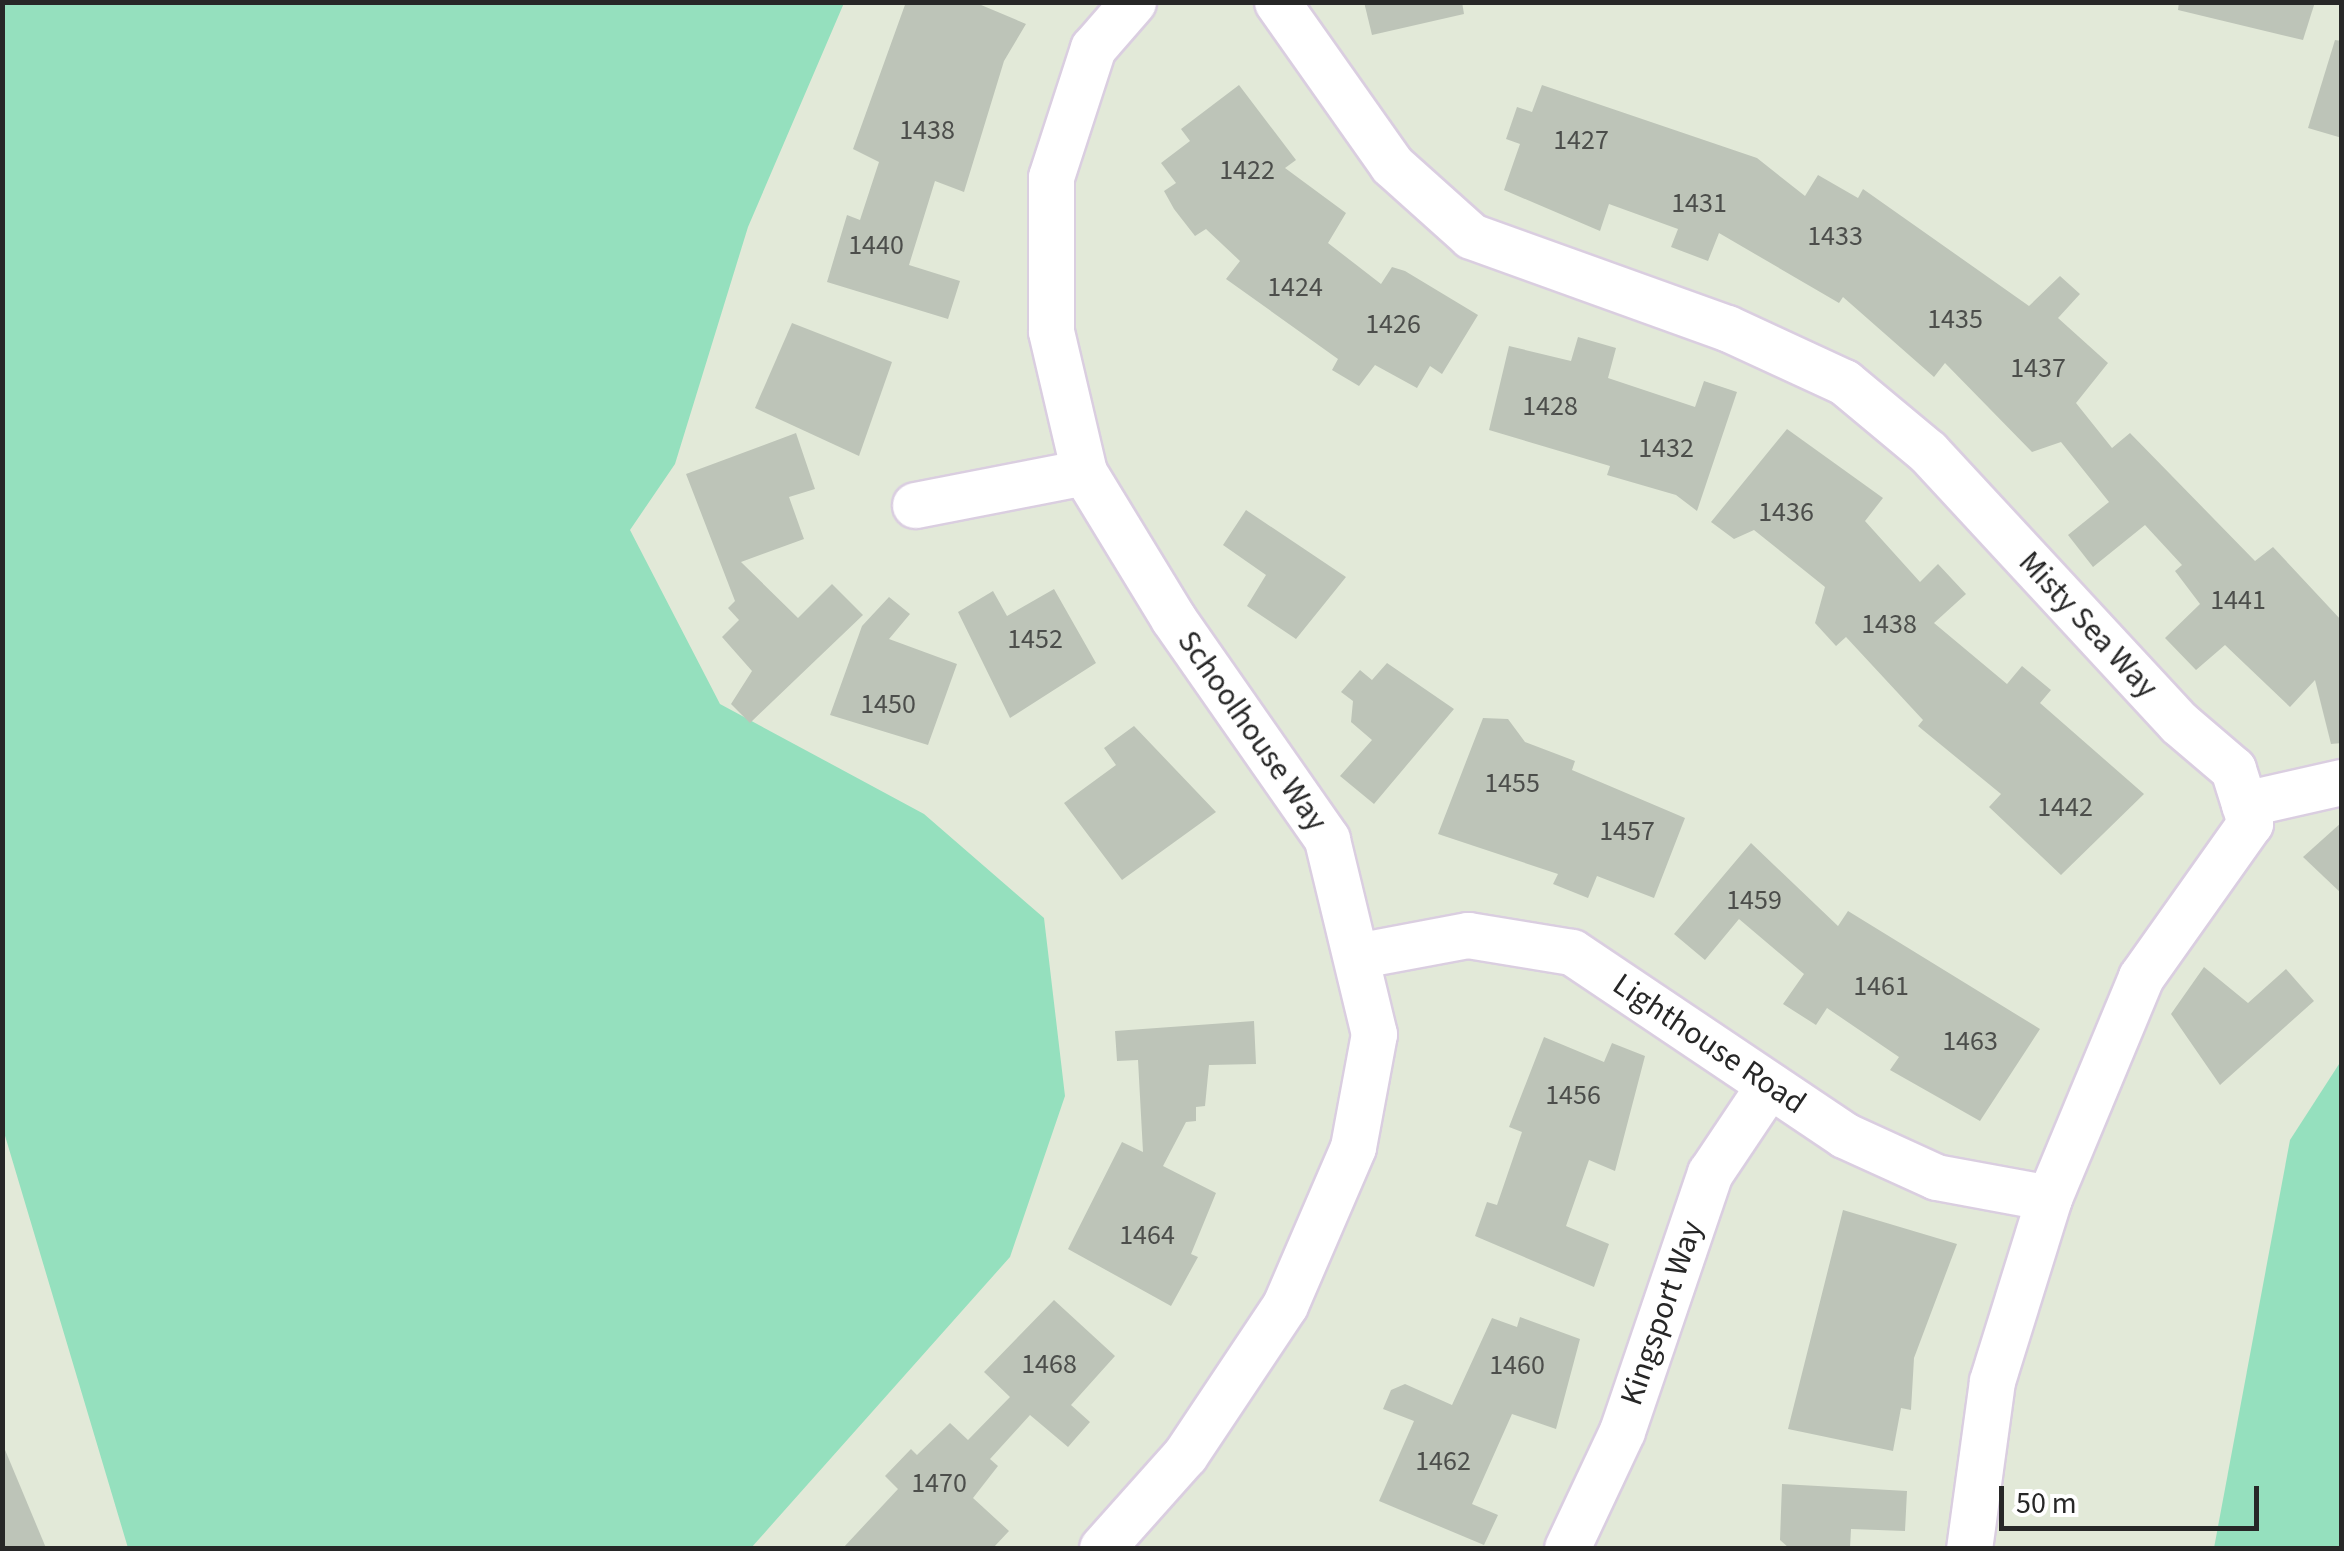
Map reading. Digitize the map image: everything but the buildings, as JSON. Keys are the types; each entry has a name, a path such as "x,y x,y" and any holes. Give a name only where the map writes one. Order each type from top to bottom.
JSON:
{"street":[{"name":"Schoolhouse Way","path":"1102,1548 1185,1455 1285,1305 1352,1147 1374,1034 1361,955 1327,839 1084,472 1051,331 1051,177 1093,48 1134,2"},
{"name":"Misty Sea Way","path":"1277,2 1392,165 1472,236 1727,328 1844,382 1928,452 2179,724 2233,769 2244,804"},
{"path":"915,505 1084,472"},
{"path":"1969,1548 1992,1382 2049,1198 2141,977 2250,823 2244,804 2342,782"},
{"name":"Lighthouse Road","path":"1361,955 1468,936 1572,952 1844,1135 1936,1177 2049,1198"},
{"name":"Kingsport Way","path":"1567,1548 1622,1431 1710,1173 1769,1086"}],"green space":[{"path":"2,3 844,3 748,227 675,464 630,530 720,704 924,814 1044,918 1065,1096 1010,1257 751,1548 128,1548 3,1129"},
{"path":"2341,1061 2341,1548 2214,1548 2290,1140"}]}
